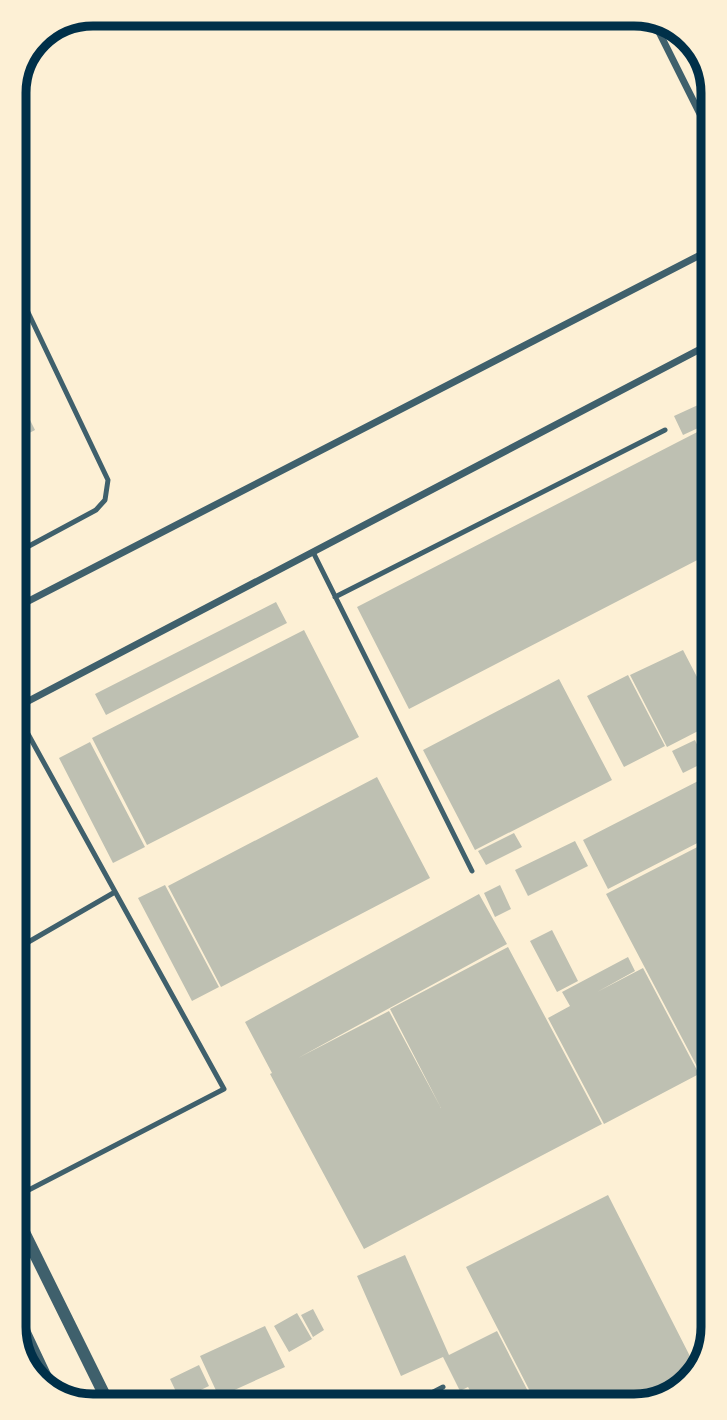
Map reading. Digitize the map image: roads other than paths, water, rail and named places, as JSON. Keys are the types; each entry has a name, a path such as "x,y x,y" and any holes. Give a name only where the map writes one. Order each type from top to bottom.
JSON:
{"street":[{"path":"658,31 701,116"},
{"path":"26,602 701,255"},
{"path":"26,702 701,349"},
{"path":"26,1236 104,1394"},
{"path":"28,1339 43,1370"}],"lane":[{"path":"26,308 108,480 106,500 96,510 26,547"},
{"path":"335,597 665,430"},
{"path":"313,552 472,871"},
{"path":"26,730 225,1089 26,1191"},
{"path":"26,943 115,892"},
{"path":"429,1394 443,1387"}]}
